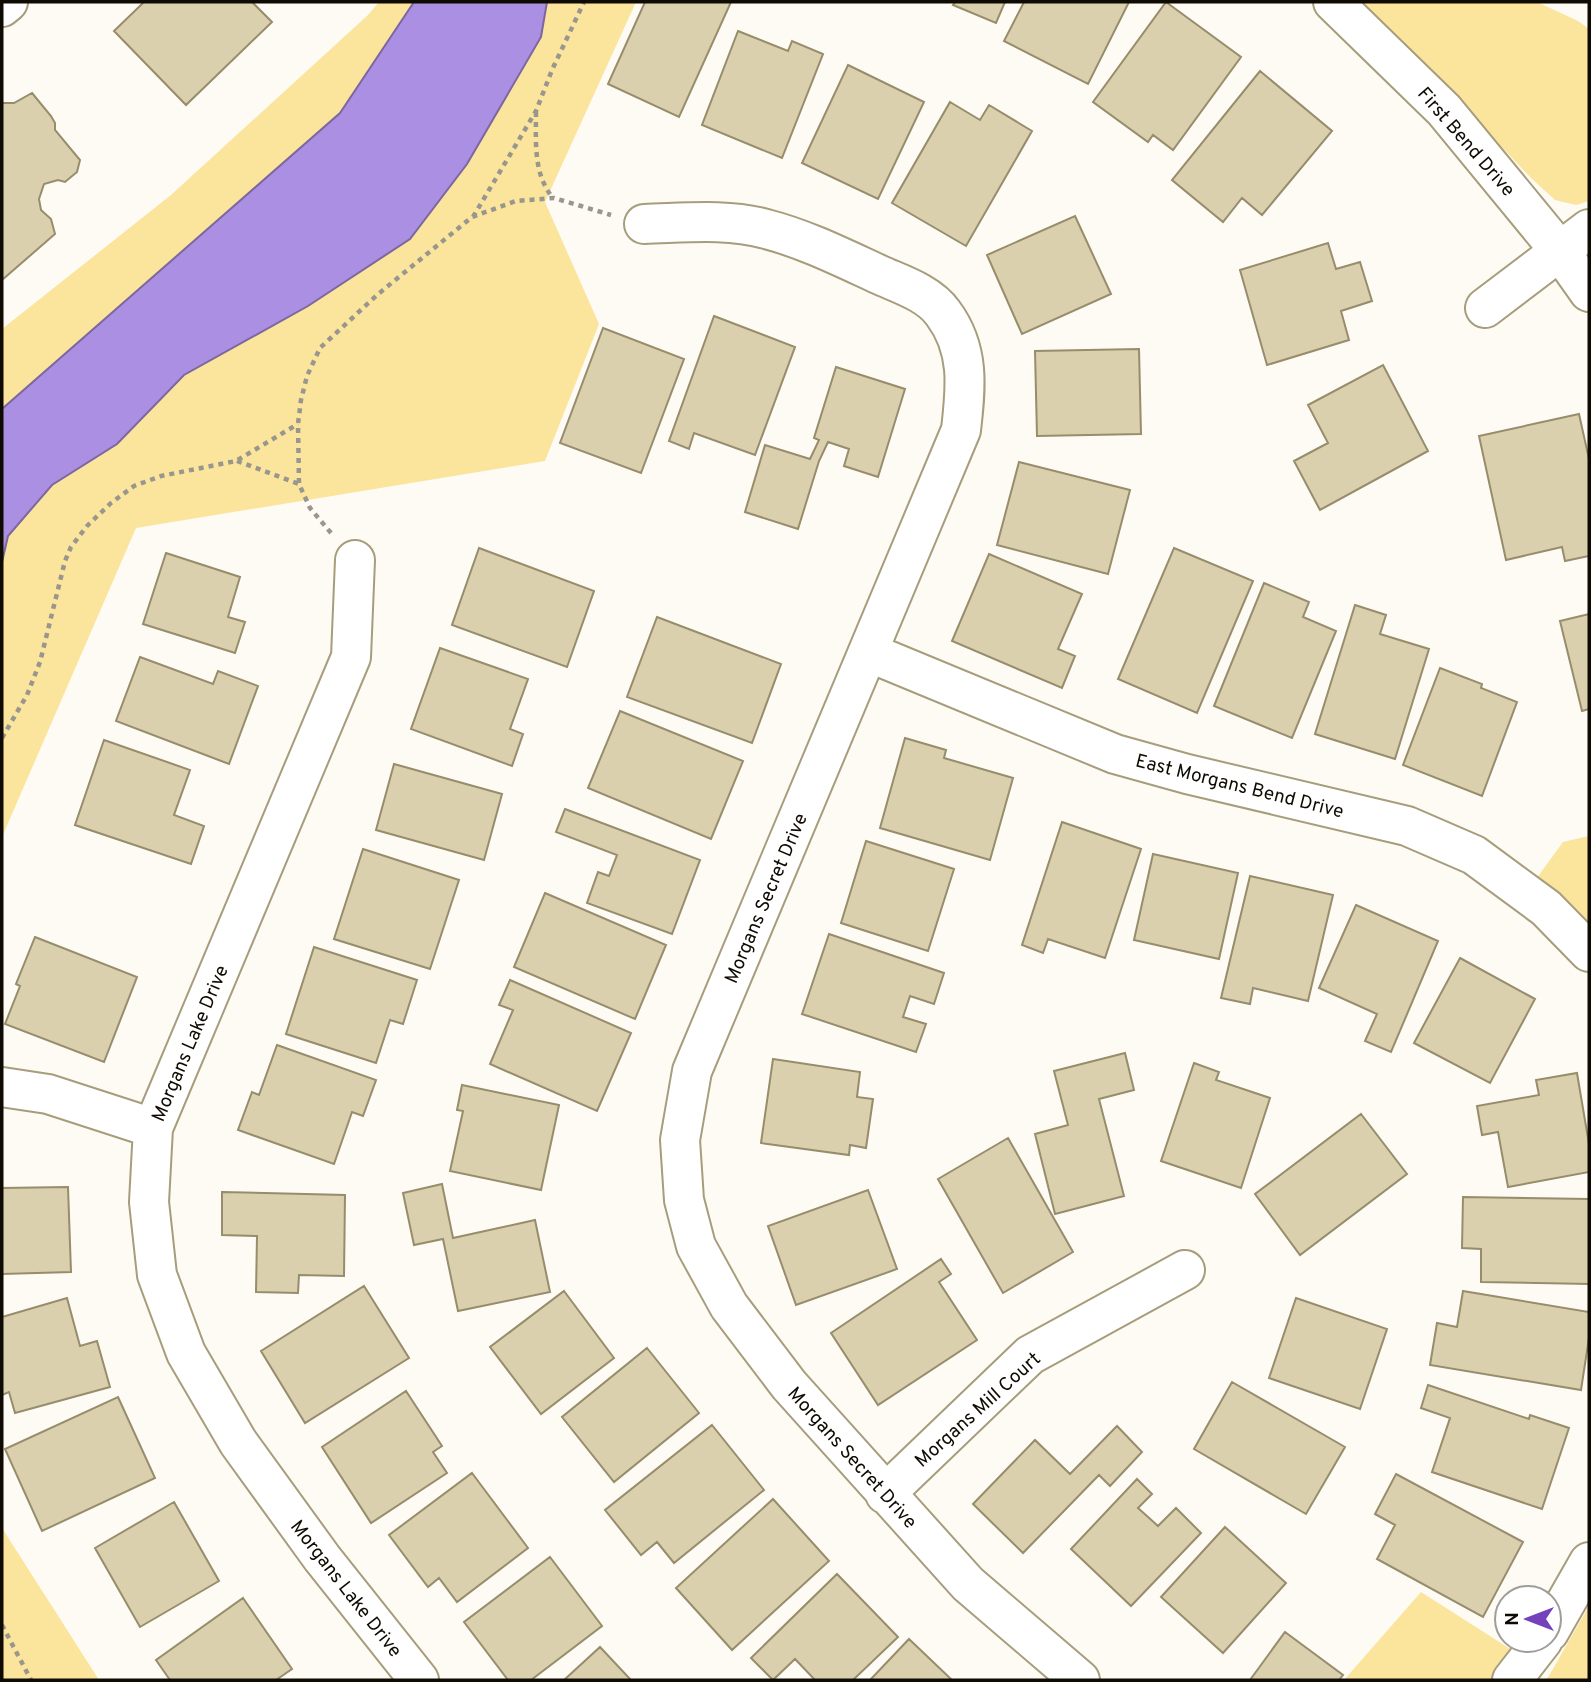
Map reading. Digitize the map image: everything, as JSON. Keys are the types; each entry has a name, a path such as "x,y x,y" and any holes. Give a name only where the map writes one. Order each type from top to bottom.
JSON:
{"street":[{"path":"2,6 8,2"},
{"name":"First Bend Drive","path":"1333,2 1575,240 1589,292"},
{"name":"Morgans Secret Drive","path":"644,224 715,222 765,229 825,250 916,291 942,311 962,350 966,388 961,430 692,1071 680,1140 684,1200 696,1246 729,1306 789,1385 968,1584 1080,1680"},
{"path":"1485,308 1575,240"},
{"name":"Morgans Lake Drive","path":"355,560 351,657 153,1128 149,1202 157,1275 186,1353 237,1442 323,1558 419,1680"},
{"name":"East Morgans Bend Drive","path":"868,652 1115,754 1187,774 1407,826 1474,855 1546,908 1589,951"},
{"path":"2,1087 48,1094 153,1128"},
{"name":"Morgans Mill Court","path":"885,1494 1030,1355 1185,1270"},
{"path":"1563,1608 1589,1562"},
{"path":"1512,1680 1532,1654"}],"path":[{"path":"472,217 536,111 584,2"},
{"path":"536,111 539,173 554,198"},
{"path":"355,560 310,508 299,484 298,424 307,376 320,348 377,295 472,217 516,201 554,198 644,224"},
{"path":"2,738 27,695 40,662 65,561 71,547 87,526 134,486 161,476 236,461 298,424"},
{"path":"236,461 299,484"},
{"path":"2,1625 32,1680"}],"shaded area":[{"path":"379,2 414,2 340,113 2,409 2,329 171,195"},
{"path":"414,2 547,2 541,37 467,164 410,239 308,306 184,375 117,444 52,485 8,536 2,562 2,409 340,113"},
{"path":"547,2 636,2 545,202 599,324 545,461 136,528 2,837 2,562 8,536 52,485 117,444 184,375 308,306 541,37"},
{"path":"1355,2 1537,2 1589,29 1589,201 1576,205 1555,200 1448,90"},
{"path":"1589,836 1589,929 1534,882 1563,842"},
{"path":"2,1528 99,1680 2,1680"},
{"path":"1421,1592 1493,1638 1493,1654 1513,1654 1493,1680 1344,1680"},
{"path":"1589,1606 1589,1680 1546,1680"}],"building":[{"path":"144,2 252,2 272,22 186,105 114,31"},
{"path":"645,2 731,2 679,117 608,84"},
{"path":"955,2 1005,2 996,23 953,5"},
{"path":"1024,2 1129,2 1088,84 1004,41"},
{"path":"1166,2 1241,57 1173,150 1153,135 1148,142 1093,102"},
{"path":"738,31 788,51 792,41 823,54 782,158 702,125"},
{"path":"848,65 924,102 878,199 802,163"},
{"path":"1260,71 1332,131 1262,215 1242,198 1223,222 1172,180"},
{"path":"32,93 51,116 55,130 80,160 77,172 65,182 58,180 44,184 39,199 41,210 51,219 55,234 2,280 2,103 14,103"},
{"path":"950,102 980,120 989,105 1032,131 966,246 892,203"},
{"path":"1075,216 1111,294 1022,334 987,255"},
{"path":"1328,243 1336,269 1360,262 1372,301 1341,311 1349,340 1267,365 1240,270"},
{"path":"714,316 795,347 755,455 694,433 689,449 669,441"},
{"path":"603,328 684,359 641,473 560,443"},
{"path":"1139,349 1141,434 1037,436 1035,351"},
{"path":"1383,365 1428,451 1320,510 1294,461 1328,443 1308,405"},
{"path":"836,367 905,389 878,477 844,466 849,449 828,442 819,461 798,529 745,512 765,445 810,459 819,440 814,438"},
{"path":"1579,414 1589,459 1589,556 1565,561 1562,547 1506,560 1479,436"},
{"path":"1019,462 1130,490 1108,574 997,545"},
{"path":"479,548 594,591 567,667 452,625"},
{"path":"1174,548 1253,581 1197,713 1118,679"},
{"path":"166,553 240,577 228,617 245,622 235,653 143,624"},
{"path":"989,554 1082,594 1058,649 1075,656 1062,688 952,641"},
{"path":"1264,583 1309,602 1303,617 1336,631 1292,738 1214,706"},
{"path":"1355,605 1386,615 1380,634 1429,649 1395,759 1315,734"},
{"path":"1589,614 1589,709 1582,711 1560,621"},
{"path":"657,617 781,664 752,743 627,697"},
{"path":"440,648 528,679 510,729 523,734 512,766 411,729"},
{"path":"140,657 213,684 218,671 258,686 229,764 116,721"},
{"path":"1440,668 1482,684 1481,688 1517,702 1482,796 1403,765"},
{"path":"620,711 743,761 711,839 588,788"},
{"path":"905,738 946,750 944,758 1013,778 990,860 880,828"},
{"path":"104,740 190,770 174,815 204,826 191,864 75,825"},
{"path":"394,764 502,794 484,860 376,830"},
{"path":"565,809 700,860 672,934 587,903 598,872 609,876 617,855 556,832"},
{"path":"1062,822 1141,849 1105,958 1048,939 1043,953 1022,945"},
{"path":"866,841 954,869 928,951 841,923"},
{"path":"363,849 459,880 430,969 334,939"},
{"path":"1153,854 1238,873 1219,959 1134,940"},
{"path":"1250,876 1333,895 1308,1001 1253,988 1250,1004 1221,998"},
{"path":"545,893 666,945 635,1019 514,967"},
{"path":"1356,905 1438,941 1391,1052 1365,1041 1377,1014 1319,988"},
{"path":"829,934 944,973 934,1004 910,996 903,1017 926,1024 916,1052 802,1014"},
{"path":"35,937 137,977 104,1062 5,1024 20,986 16,984"},
{"path":"314,947 417,980 403,1024 390,1020 376,1063 286,1034"},
{"path":"1460,958 1535,999 1490,1083 1414,1043"},
{"path":"510,980 631,1033 597,1111 490,1064 513,1010 499,1005"},
{"path":"277,1045 376,1080 363,1116 352,1112 334,1164 238,1130 252,1092 259,1095"},
{"path":"1125,1053 1134,1090 1099,1099 1124,1196 1055,1214 1035,1134 1068,1125 1054,1071"},
{"path":"773,1059 860,1072 857,1097 873,1099 866,1148 850,1145 849,1155 761,1143"},
{"path":"1194,1063 1219,1072 1216,1080 1270,1098 1241,1188 1161,1161"},
{"path":"1577,1073 1589,1144 1589,1172 1508,1187 1498,1132 1482,1135 1477,1106 1539,1095 1536,1080"},
{"path":"462,1085 559,1105 541,1190 450,1171 463,1111 457,1110"},
{"path":"1361,1114 1407,1174 1300,1255 1255,1194"},
{"path":"1008,1138 1073,1252 1003,1293 938,1179"},
{"path":"442,1184 453,1238 535,1220 550,1292 458,1311 443,1239 414,1245 403,1193"},
{"path":"68,1187 71,1272 2,1274 2,1188"},
{"path":"868,1190 897,1269 796,1305 768,1226"},
{"path":"222,1192 345,1195 344,1276 299,1275 298,1293 256,1292 257,1236 222,1235"},
{"path":"1463,1197 1589,1199 1589,1284 1481,1282 1481,1249 1462,1248"},
{"path":"941,1259 951,1274 939,1282 977,1340 878,1405 831,1333"},
{"path":"364,1286 409,1358 305,1423 261,1351"},
{"path":"564,1291 614,1358 541,1414 490,1347"},
{"path":"1463,1291 1589,1312 1589,1338 1581,1390 1430,1365 1437,1323 1457,1327"},
{"path":"67,1298 80,1346 97,1341 110,1387 15,1413 9,1392 2,1395 2,1317"},
{"path":"1296,1298 1387,1329 1360,1409 1269,1378"},
{"path":"647,1348 699,1413 614,1482 562,1417"},
{"path":"1232,1382 1345,1447 1306,1514 1194,1449"},
{"path":"1428,1385 1529,1419 1530,1415 1569,1428 1542,1509 1432,1472 1450,1418 1421,1408"},
{"path":"406,1391 442,1446 433,1452 447,1473 371,1523 322,1447"},
{"path":"118,1397 155,1478 42,1531 5,1449"},
{"path":"712,1425 764,1490 674,1563 657,1542 641,1555 605,1510"},
{"path":"1117,1426 1142,1452 1110,1486 1099,1475 1023,1553 973,1504 1035,1440 1070,1474"},
{"path":"472,1473 528,1548 457,1602 439,1578 428,1587 389,1535"},
{"path":"1396,1474 1523,1542 1501,1584 1493,1584 1493,1598 1483,1617 1377,1559 1395,1525 1375,1514"},
{"path":"1137,1479 1152,1494 1138,1508 1158,1526 1176,1508 1201,1533 1131,1606 1071,1549"},
{"path":"773,1499 829,1561 732,1650 676,1588"},
{"path":"174,1502 219,1581 140,1627 95,1548"},
{"path":"1225,1527 1286,1583 1223,1653 1161,1597"},
{"path":"550,1557 602,1626 531,1680 508,1680 464,1622"},
{"path":"837,1574 898,1637 853,1680 815,1680 795,1659 773,1680 751,1658"},
{"path":"243,1598 292,1669 276,1680 170,1680 156,1660"},
{"path":"1285,1632 1343,1675 1339,1680 1250,1680"},
{"path":"909,1639 952,1680 870,1680"},
{"path":"600,1647 631,1680 564,1680"}]}
